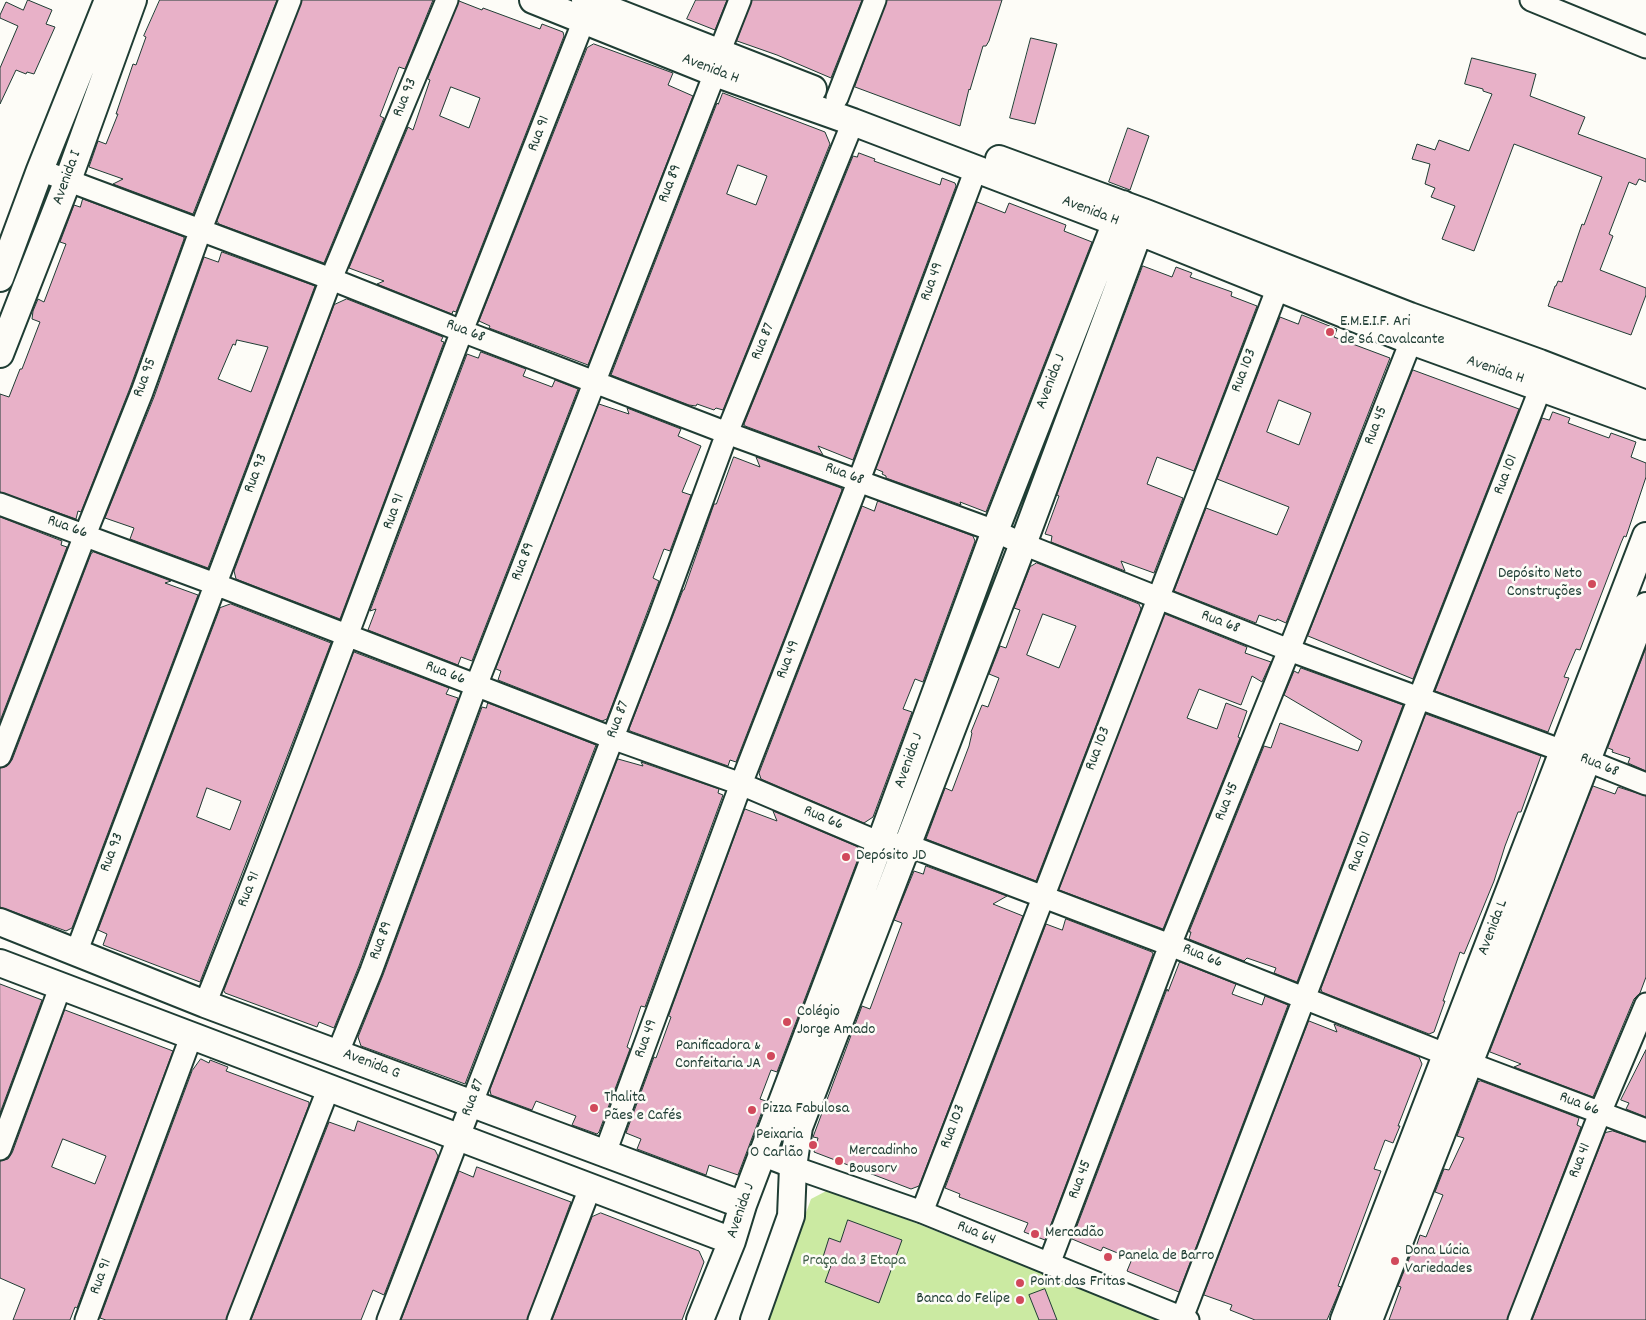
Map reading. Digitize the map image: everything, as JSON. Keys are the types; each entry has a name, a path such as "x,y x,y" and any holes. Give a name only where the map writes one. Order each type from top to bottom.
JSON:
{"street":[{"name":"Avenida I","path":"0,278 40,170 108,0"},
{"name":"Avenida I","path":"0,354 68,180 133,0"},
{"name":"Rua 95","path":"0,756 142,392 201,229 290,0"},
{"name":"Rua 93","path":"76,952 331,279 447,0"},
{"name":"Avenida H","path":"533,0 584,10 717,63 853,122 976,169 1131,218 1410,316 1646,404"},
{"name":"Rua 89","path":"338,1052 371,971 476,686 740,0"},
{"path":"837,98 875,0"},
{"path":"1531,0 1646,47"},
{"name":"Rua 91","path":"205,1004 348,637 584,10"},
{"name":"Avenida H","path":"717,63 837,98 1131,218 1278,287 1411,341 1646,426"},
{"name":"Rua 87","path":"388,1320 659,618 727,433 853,122"},
{"name":"Rua 49","path":"605,1153 740,784 859,480 976,169"},
{"name":"Rua 68","path":"40,170 201,229 727,433 994,531 1289,650 1563,751 1646,784"},
{"name":"Avenida J","path":"700,1320 732,1241 743,1205 880,843 994,531 1131,218"},
{"name":"Avenida J","path":"754,1320 790,1222 793,1167 799,1127 1023,544 1131,218"},
{"name":"Rua 103","path":"922,1212 1042,896 1278,287"},
{"name":"Rua 45","path":"1049,1264 1170,944 1411,341"},
{"name":"Rua 101","path":"1185,1319 1419,698 1541,388"},
{"name":"Rua 66","path":"0,504 215,584 612,738 740,784 880,843 907,845 1170,944 1305,999 1646,1130"},
{"name":"Avenida L","path":"1369,1320 1563,751 1646,536"},
{"name":"Avenida L","path":"1344,1320 1588,762 1646,606"},
{"name":"Avenida G","path":"0,922 205,1004 338,1052 712,1195 743,1205"},
{"path":"0,963 732,1241"},
{"path":"0,1149 61,986"},
{"name":"Rua 41","path":"1519,1320 1600,1113 1646,1004"},
{"name":"Rua 91","path":"86,1320 191,1037"},
{"path":"238,1320 329,1087"},
{"name":"Rua 64","path":"762,1155 922,1212 1185,1319"},
{"path":"539,1320 590,1188"}],"green space":[{"name":"Praça da 3 Etapa","path":"830,1189 1160,1320 767,1320 811,1199"}],"building":[{"path":"28,0 52,10 46,24 55,27 34,74 27,72 26,74 16,70 0,104 0,68 18,26 0,18 0,15 6,2 23,10"},
{"path":"160,0 277,0 193,214 113,184 123,179 89,167 98,141 106,144 118,114 116,114 133,64 136,65 146,37 144,36"},
{"path":"302,0 433,0 405,69 399,67 380,116 384,118 324,263 219,224 217,221"},
{"path":"696,0 727,0 715,30 687,19"},
{"path":"752,0 862,0 831,78 777,55 737,41"},
{"path":"887,0 1002,0 989,41 986,46 983,46 969,89 960,126 855,87"},
{"path":"459,1 540,29 542,24 563,32 564,36 456,312 453,311 452,314 377,284 384,281 349,268 408,127 413,130 430,80 428,79","holes":["451,87 480,98 469,128 440,116"]},
{"path":"1031,38 1057,44 1035,124 1010,118"},
{"path":"594,44 673,73 668,85 693,96 588,365 489,328 490,326 479,321 587,48"},
{"path":"1472,58 1536,74 1530,96 1585,117 1578,134 1646,159 1646,182 1639,179 1636,185 1629,182 1609,234 1613,236 1600,270 1646,288 1646,295 1631,335 1548,306 1555,286 1558,281 1562,282 1582,224 1584,225 1602,177 1514,144 1474,251 1442,239 1455,206 1431,197 1435,188 1425,184 1430,164 1412,159 1417,144 1435,150 1439,140 1469,151 1492,94 1483,91 1483,89 1465,84"},
{"path":"723,93 825,132 830,144 723,410 716,408 714,410 697,404 696,406 689,405 611,375","holes":["738,165 767,176 756,205 727,194"]},
{"path":"1128,128 1149,136 1130,190 1109,182"},
{"path":"859,153 875,159 874,161 940,185 942,178 955,183 956,186 853,460 818,446 823,455 744,424 853,156 857,157"},
{"path":"83,199 184,237 184,239 130,388 81,512 78,511 76,519 0,492 0,394 9,397 20,369 22,369 40,322 32,319 33,311 38,299 44,302 66,244 60,242 74,205 80,207"},
{"path":"977,202 1005,213 1009,203 1066,225 1064,231 1092,242 986,512 886,478 882,474 883,472 876,469"},
{"path":"222,252 315,286 208,568 130,539 134,528 105,518 154,397 204,257 218,262","holes":["237,340 268,347 251,392 218,379 233,344 235,345"]},
{"path":"1143,266 1172,277 1176,267 1192,273 1190,277 1232,292 1231,296 1257,306 1194,471 1157,457 1147,484 1183,498 1154,573 1121,561 1125,571 1051,542 1052,536 1045,534 1059,496 1057,495"},
{"path":"347,299 443,337 441,341 444,342 340,619 236,579 234,571 334,305"},
{"path":"1302,315 1337,329 1334,337 1390,358 1286,623 1259,615 1256,623 1174,591 1206,508 1277,535 1289,507 1217,479 1280,317 1298,324","holes":["1279,400 1311,413 1299,445 1267,432"]},
{"path":"481,352 526,369 523,376 552,387 555,380 578,389 472,661 461,657 458,665 368,630 376,609 370,611 467,354 478,358"},
{"path":"1413,370 1519,409 1413,679 1308,636"},
{"path":"599,404 629,414 627,408 681,429 678,436 701,446 682,492 691,495 670,551 664,549 653,578 659,581 607,719 602,721 498,680 501,671 496,669"},
{"path":"1553,412 1570,418 1568,423 1609,438 1611,433 1636,442 1631,457 1646,463 1646,477 1626,537 1624,536 1621,543 1580,650 1576,649 1564,677 1569,678 1548,732 1435,691 1542,418 1549,420"},
{"path":"734,457 760,467 756,457 841,488 842,490 736,762 730,760 728,766 630,731 629,729 684,590 714,504 716,504"},
{"path":"878,501 973,536 975,541 923,682 915,679 903,709 912,712 873,817 864,823 761,779 759,773 862,506 874,511"},
{"path":"0,517 62,541 61,545 67,547 0,721"},
{"path":"94,552 171,581 165,583 198,595 72,928 66,931 0,907 0,768 7,766 12,760 91,554"},
{"path":"1037,563 1139,604 1141,609 1036,881 926,839 945,788 952,791 982,705 988,707 999,678 989,674 1000,646 1006,648 1020,610 1014,608 1030,567","holes":["1043,614 1076,626 1059,668 1027,655"]},
{"path":"231,604 331,643 200,982 103,945 107,934 98,930 220,608","holes":["207,788 241,801 230,830 197,817"]},
{"path":"1165,614 1247,647 1245,653 1271,662 1262,682 1252,676 1241,705 1199,689 1187,718 1217,729 1226,703 1247,711 1238,737 1240,738 1163,929 1059,890"},
{"path":"1646,648 1646,771 1628,763 1630,758 1612,752 1613,750 1608,748"},
{"path":"354,652 449,688 446,694 458,698 359,966 334,1028 319,1022 317,1027 225,993 224,991"},
{"path":"1301,668 1403,705 1297,982 1274,973 1276,968 1247,958 1244,961 1189,939 1191,932 1189,932 1264,746 1271,748 1280,723 1358,751 1362,741 1284,695 1294,671 1298,673"},
{"path":"488,703 596,745 465,1084 361,1046 358,1037 383,975 482,707 486,708"},
{"path":"1426,714 1541,756 1476,925 1464,954 1460,952 1434,1032 1429,1034 1322,992 1321,989"},
{"path":"618,759 643,766 641,762 719,789 718,793 723,795 645,1007 641,1006 627,1047 630,1049 597,1134 572,1125 576,1116 536,1101 532,1110 491,1095 490,1090"},
{"path":"1593,786 1615,794 1618,787 1646,796 1646,977 1640,993 1634,999 1593,1097 1514,1067 1521,1064 1490,1052"},
{"path":"745,809 777,821 773,811 858,847 857,850 861,851 777,1072 771,1070 760,1099 766,1101 738,1175 709,1165 706,1175 637,1149 641,1139 626,1133 654,1057 656,1058 671,1017 669,1016"},
{"path":"926,866 1007,896 993,904 1023,916 919,1186 911,1189 814,1152 818,1138 813,1137 862,1006 870,1009 902,923 894,920 914,871 923,874"},
{"path":"1066,919 1153,954 1045,1240 1024,1232 1028,1223 959,1197 960,1194 945,1188 1046,924 1062,930"},
{"path":"1180,962 1236,984 1232,994 1262,1005 1265,996 1288,1005 1179,1292 1127,1271 1132,1259 1103,1247 1101,1251 1072,1239 1167,989 1168,991"},
{"path":"0,984 42,1000 0,1113"},
{"path":"65,1010 173,1051 77,1308 75,1307 70,1320 13,1320 25,1289 0,1278 0,1161 8,1159 12,1153","holes":["63,1139 106,1156 95,1184 52,1167"]},
{"path":"1309,1021 1337,1032 1334,1024 1419,1057 1422,1064 1393,1143 1385,1140 1374,1169 1381,1171 1338,1286 1341,1287 1327,1320 1255,1320 1230,1310 1232,1305 1204,1295"},
{"path":"1646,1050 1646,1117 1626,1109 1629,1103 1621,1100"},
{"path":"201,1059 209,1063 210,1060 228,1067 226,1071 309,1102 226,1320 106,1320 100,1318 192,1071"},
{"path":"1481,1081 1579,1118 1577,1125 1581,1127 1507,1320 1389,1320 1401,1287 1398,1286 1413,1249 1415,1250 1420,1235 1426,1237 1443,1195 1435,1192 1444,1169 1449,1170 1464,1138 1457,1136 1478,1082"},
{"path":"358,1121 435,1150 438,1156 384,1295 373,1290 361,1320 251,1320 329,1122 354,1131"},
{"path":"1613,1131 1646,1142 1646,1320 1532,1320 1605,1133"},
{"path":"477,1167 571,1202 527,1320 401,1320 459,1171 473,1177"},
{"path":"601,1213 699,1251 704,1262 682,1320 552,1320 592,1217"},
{"path":"848,1220 902,1240 879,1303 825,1282 833,1260 823,1257 829,1238 840,1242"},
{"path":"1045,1289 1057,1320 1039,1320 1029,1295"}],"place":[{"name":"E.M.E.I.F. Ari de Sá Cavalcante","path":"1330,332"},
{"name":"Depósito Neto Construções","path":"1592,584"},
{"name":"Depósito JD","path":"846,857"},
{"name":"Colégio Jorge Amado","path":"787,1022"},
{"name":"Panificadora & Confeitaria JA","path":"771,1056"},
{"name":"Thalita Pães e Cafés","path":"594,1108"},
{"name":"Pizza Fabulosa","path":"752,1110"},
{"name":"Peixaria O Carlão","path":"813,1145"},
{"name":"Mercadinho Bousorv","path":"839,1161"},
{"name":"Mercadão","path":"1035,1234"},
{"name":"Panela de Barro","path":"1108,1257"},
{"name":"Dona Lúcia Variedades","path":"1395,1261"},
{"name":"Point das Fritas","path":"1020,1283"},
{"name":"Banca do Felipe","path":"1020,1300"}]}
